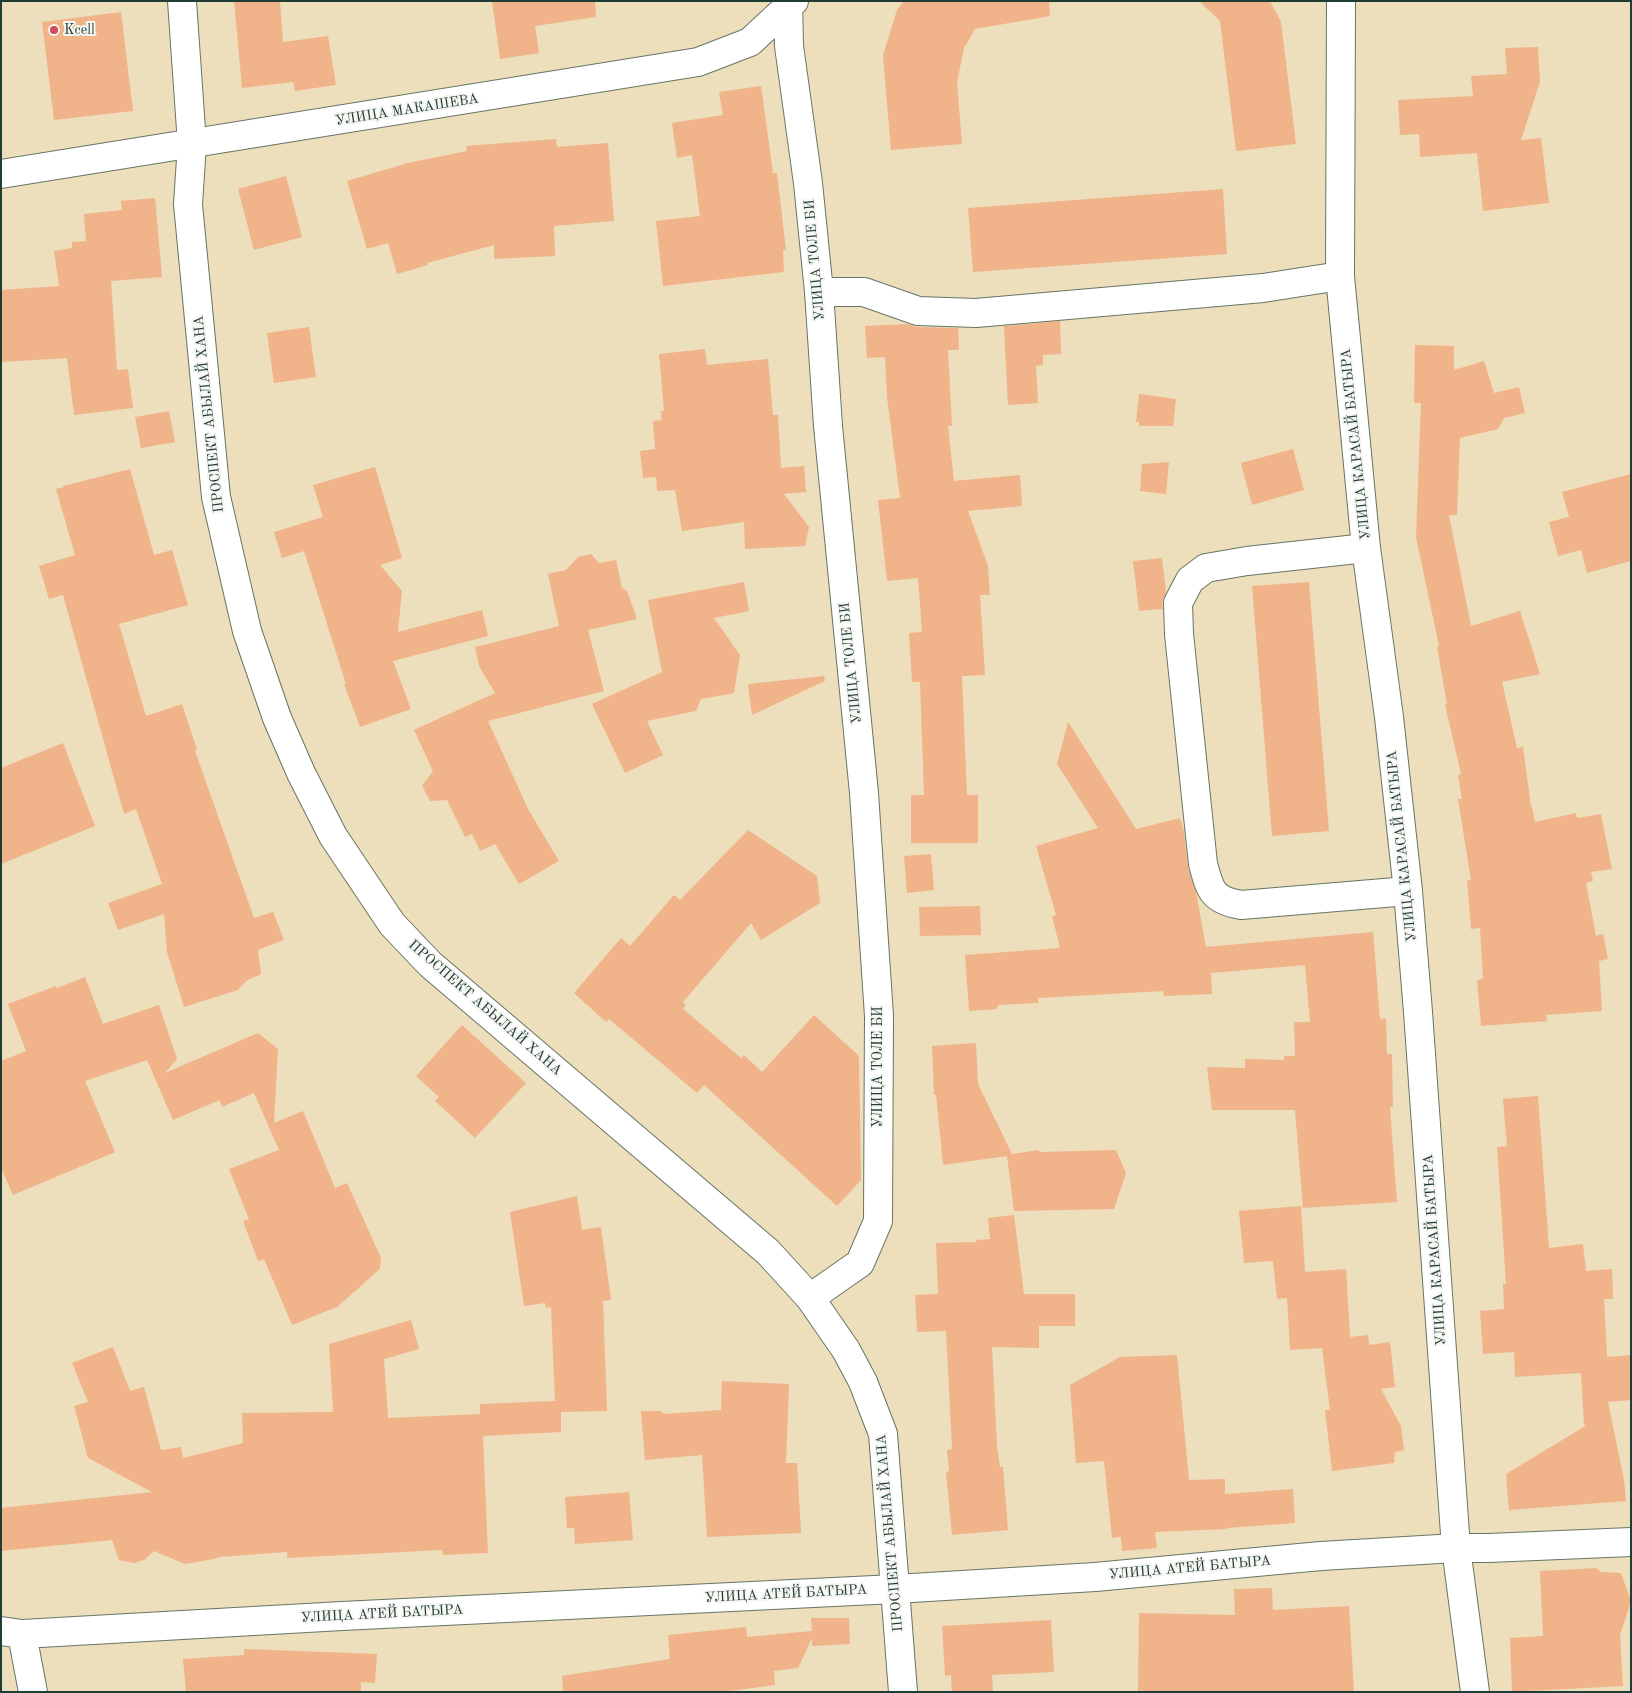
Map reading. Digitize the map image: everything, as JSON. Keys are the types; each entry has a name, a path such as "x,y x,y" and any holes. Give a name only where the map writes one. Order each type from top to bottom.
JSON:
{"street":[{"name":"ПРОСПЕКТ АБЫЛАЙ ХАНА","path":"182,1 192,144 188,204 216,497 247,631 277,718 301,773 333,836 392,924 430,964 768,1252 810,1298 846,1350 863,1382 883,1434 903,1692"},
{"name":"УЛИЦА КАРАСАЙ БАТЫРА","path":"1341,1 1340,276 1366,548 1389,717 1408,891 1456,1548 1475,1692"},
{"name":"УЛИЦА МАКАШЕВА","path":"1,174 698,62 750,42 790,3"},
{"name":"УЛИЦА ТОЛЕ БИ","path":"790,3 789,46 808,183 819,292 828,426 864,793 879,1016 878,1221 860,1263 810,1298"},
{"path":"819,292 864,292 918,311 976,313 1263,288 1340,276"},
{"path":"1366,548 1247,561 1206,568 1190,580 1178,602 1179,634 1203,864 1210,888 1216,896 1231,903 1241,905 1408,891"},
{"name":"УЛИЦА АТЕЙ БАТЫРА","path":"12,1633 895,1589 1095,1577 1321,1556 1456,1548 1631,1542"},
{"path":"12,1633 34,1692"}],"building":[{"path":"234,1 280,1 283,42 328,36 336,85 295,91 293,82 242,88"},
{"path":"492,1 595,1 596,17 535,26 539,53 500,59"},
{"path":"904,1 1049,1 1050,16 975,29 964,48 957,82 962,144 891,150 883,55 897,10"},
{"path":"1199,1 1270,1 1281,22 1296,144 1236,151 1220,21"},
{"path":"121,12 133,111 54,120 42,22"},
{"path":"1538,47 1540,82 1521,140 1541,138 1549,203 1483,211 1477,153 1420,157 1419,134 1400,135 1398,100 1473,96 1471,76 1507,74 1505,48"},
{"path":"761,86 773,173 777,173 786,250 783,250 784,272 663,286 656,221 700,216 692,155 677,158 672,123 723,115 719,92"},
{"path":"556,139 557,147 608,143 614,221 554,226 555,256 494,259 494,245 427,263 428,265 397,274 388,243 367,249 347,181 408,163 467,151 466,146"},
{"path":"286,176 302,237 254,250 238,189"},
{"path":"1223,189 1227,254 973,272 968,208"},
{"path":"155,198 162,277 111,281 117,370 128,369 133,408 74,415 67,358 1,362 1,290 59,286 54,251 72,248 72,242 86,241 84,214 122,210 121,201"},
{"path":"1060,321 1061,354 1043,355 1043,365 1036,366 1038,403 1008,405 1004,326"},
{"path":"907,324 917,327 958,328 959,350 948,350 952,426 948,426 954,481 1020,475 1022,506 968,511 988,566 990,595 980,595 985,675 962,676 967,795 978,795 978,843 911,843 911,795 924,795 920,682 912,682 909,633 922,632 918,578 887,581 878,500 900,498 887,397 885,357 867,358 865,326"},
{"path":"309,327 316,377 274,383 267,333"},
{"path":"1415,345 1454,346 1454,370 1484,361 1494,393 1519,387 1525,413 1504,418 1498,429 1460,438 1457,515 1449,515 1471,626 1520,611 1540,674 1502,682 1517,748 1523,747 1531,807 1535,822 1576,813 1577,818 1601,814 1612,869 1591,872 1593,881 1586,883 1596,936 1603,934 1608,959 1599,961 1602,1011 1546,1015 1547,1021 1481,1026 1477,980 1483,979 1480,928 1471,929 1467,880 1471,880 1458,799 1462,799 1458,775 1461,774 1445,705 1447,704 1437,647 1439,646 1416,537 1421,403 1414,403"},
{"path":"705,349 707,365 768,359 773,415 778,415 781,468 804,466 806,492 784,494 809,527 805,546 745,549 744,522 682,531 675,490 657,491 656,477 643,478 640,451 655,449 653,421 662,420 661,411 664,411 659,354"},
{"path":"1139,394 1176,399 1173,426 1139,426 1139,422 1136,422"},
{"path":"169,411 175,442 141,448 135,417"},
{"path":"1293,449 1304,490 1252,505 1241,463"},
{"path":"1169,462 1166,494 1140,491 1142,464"},
{"path":"375,467 402,558 380,565 402,591 398,632 482,610 488,636 393,661 411,709 360,727 344,684 346,684 304,551 282,558 274,532 323,517 313,485"},
{"path":"130,469 154,555 172,550 188,605 119,624 146,716 182,704 197,750 195,751 254,918 273,912 284,940 258,950 261,974 246,981 238,990 184,1007 167,952 164,914 118,930 108,903 162,884 136,809 124,814 63,595 49,599 39,566 75,555 56,489"},
{"path":"1631,474 1631,561 1587,573 1581,550 1558,556 1549,522 1569,517 1562,492"},
{"path":"591,554 599,563 616,560 622,588 627,591 637,619 588,630 604,691 488,721 529,811 559,861 519,884 495,844 480,851 472,834 465,837 447,800 430,801 422,786 433,771 414,730 495,693 479,666 475,647 559,626 548,574 566,570 578,557"},
{"path":"1162,558 1166,592 1162,603 1163,609 1139,611 1133,561"},
{"path":"744,582 749,611 714,618 740,655 734,693 701,699 696,711 647,721 663,755 625,773 592,704 662,672 648,600"},
{"path":"1309,582 1329,831 1272,836 1252,586"},
{"path":"824,676 825,681 752,715 748,684"},
{"path":"1068,722 1136,829 1180,818 1184,832 1188,868 1196,892 1206,947 1373,932 1380,1019 1386,1018 1387,1054 1392,1054 1393,1107 1390,1107 1397,1202 1303,1208 1295,1110 1212,1110 1207,1067 1245,1068 1245,1059 1284,1060 1284,1056 1295,1056 1294,1022 1310,1022 1305,965 1211,973 1212,994 1164,996 1163,991 1038,998 1038,1003 998,1005 997,1009 969,1011 965,955 1060,948 1052,916 1056,915 1036,846 1098,828 1057,764"},
{"path":"63,743 95,826 1,864 1,768"},
{"path":"748,830 817,876 820,903 761,940 751,923 683,1002 686,1005 683,1009 741,1058 744,1055 762,1072 814,1015 859,1056 861,1180 837,1206 704,1085 697,1093 609,1019 606,1022 574,993 621,938 630,946 674,895 680,900"},
{"path":"931,854 934,890 907,893 904,856"},
{"path":"980,906 981,935 920,936 919,907"},
{"path":"85,977 103,1024 159,1005 177,1059 165,1073 258,1033 278,1049 274,1123 303,1111 335,1188 347,1183 381,1258 380,1269 337,1307 292,1325 264,1259 258,1261 243,1221 249,1219 229,1169 279,1150 254,1093 222,1107 220,1100 173,1120 147,1060 85,1081 115,1152 13,1195 1,1168 1,1061 26,1051 8,1004"},
{"path":"462,1025 526,1083 475,1138 435,1101 439,1097 416,1076"},
{"path":"976,1043 978,1084 1012,1154 1039,1150 1039,1152 1116,1150 1126,1173 1114,1209 1014,1211 1007,1156 943,1165 936,1095 934,1095 932,1046"},
{"path":"1538,1096 1549,1248 1583,1244 1586,1271 1612,1269 1613,1299 1604,1299 1607,1357 1631,1355 1631,1400 1608,1402 1624,1480 1626,1501 1509,1510 1506,1474 1587,1425 1584,1425 1581,1373 1515,1377 1514,1352 1483,1354 1480,1311 1504,1309 1503,1284 1506,1284 1497,1147 1507,1146 1503,1099"},
{"path":"577,1196 582,1230 601,1227 611,1300 603,1301 607,1411 561,1412 561,1432 483,1436 488,1553 443,1555 442,1550 287,1558 287,1552 219,1557 185,1564 154,1551 144,1560 134,1563 119,1560 112,1540 1,1551 1,1508 152,1492 88,1458 74,1406 88,1402 72,1363 113,1347 130,1391 144,1387 161,1450 181,1447 183,1458 243,1443 242,1413 333,1412 329,1344 411,1320 419,1349 384,1359 388,1418 480,1414 480,1404 555,1401 551,1307 546,1308 545,1303 524,1306 510,1212"},
{"path":"1301,1206 1305,1272 1346,1269 1350,1337 1368,1335 1369,1345 1390,1342 1395,1387 1381,1389 1401,1426 1404,1450 1395,1452 1394,1463 1332,1471 1325,1410 1330,1410 1322,1348 1290,1350 1287,1298 1277,1299 1273,1261 1244,1263 1239,1211"},
{"path":"1014,1215 1024,1294 1075,1294 1075,1326 1039,1326 1039,1348 992,1347 997,1447 1000,1467 1003,1467 1008,1530 952,1535 946,1472 949,1471 947,1450 952,1449 946,1331 917,1332 915,1295 938,1294 936,1243 977,1242 976,1240 990,1239 988,1218"},
{"path":"1177,1355 1189,1480 1225,1479 1225,1494 1293,1489 1295,1523 1227,1529 1155,1532 1157,1548 1122,1551 1121,1537 1112,1538 1104,1461 1076,1463 1070,1385 1120,1357"},
{"path":"722,1381 789,1384 786,1463 797,1463 801,1533 707,1537 702,1455 645,1460 641,1411 660,1411 664,1414 721,1410"},
{"path":"629,1492 633,1540 575,1544 574,1528 567,1528 565,1497"},
{"path":"1596,1568 1601,1572 1621,1573 1631,1601 1620,1635 1623,1686 1512,1692 1510,1638 1543,1636 1540,1571"},
{"path":"1272,1588 1273,1610 1349,1606 1354,1692 1138,1692 1139,1613 1235,1615 1234,1589"},
{"path":"811,1618 849,1618 850,1644 812,1646 812,1638 798,1668 774,1671 775,1685 723,1692 563,1692 562,1676 670,1659 668,1635 746,1627 747,1637 812,1631"},
{"path":"1051,1620 1054,1672 992,1675 993,1692 952,1692 951,1675 945,1676 942,1626"},
{"path":"244,1649 377,1654 375,1683 361,1682 361,1692 186,1692 183,1659 244,1655"}],"place":[{"name":"Kcell","path":"54,30"}]}
